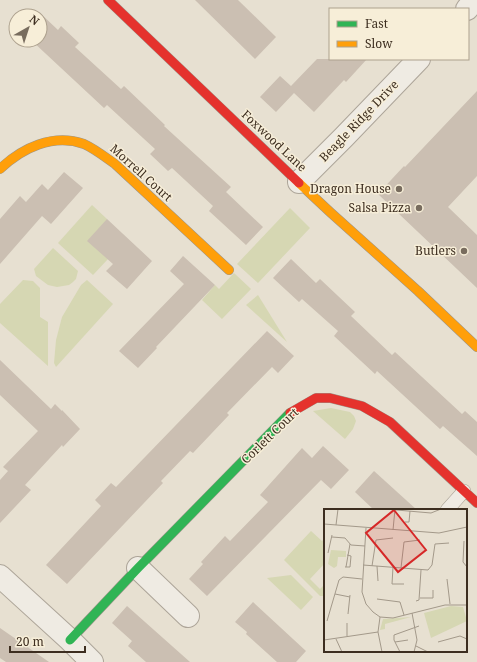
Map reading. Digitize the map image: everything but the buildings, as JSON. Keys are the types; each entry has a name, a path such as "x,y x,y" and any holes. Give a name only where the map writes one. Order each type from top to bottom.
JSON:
{"street":[{"name":"Foxwood Lane","path":"108,0 330,212 418,291 477,347"},
{"path":"468,8 475,0"},
{"name":"Beagle Ridge Drive","path":"299,182 418,60"},
{"name":"Morrell Court","path":"0,168 25,150 45,143 64,141 82,144 98,152 114,164 229,270"},
{"name":"Corlett Court","path":"70,640 138,568 292,412 316,398 330,398 362,406 390,422 477,503"},
{"path":"138,568 188,616"},
{"path":"0,576 92,662"}],"lane":[{"path":"448,509 464,491"}],"green space":[{"path":"92,205 107,219 108,259 93,275 58,243"},
{"path":"290,208 310,228 258,283 237,264"},
{"path":"53,248 78,271 76,279 69,285 57,287 48,285 36,276 34,269"},
{"path":"234,273 251,289 222,319 202,300 215,285 219,289"},
{"path":"23,280 33,281 40,288 40,317 48,322 48,366 0,323 0,304"},
{"path":"87,280 113,304 56,367 54,363 56,340 62,317 81,285"},
{"path":"258,295 287,342 246,305"},
{"path":"331,408 350,412 354,416 356,421 353,429 345,439 313,411"},
{"path":"311,531 322,541 324,539 324,564 310,579 320,589 323,586 324,587 324,595 320,596 284,560"},
{"path":"291,575 313,597 301,610 267,578"}],"traffic: fast":[{"path":"70,640 138,568 290,413"}],"traffic: slow":[{"path":"0,169 18,155 39,144 61,140 84,144 115,164 229,270"},
{"path":"299,183 418,291 477,347"}],"traffic: jam":[{"path":"108,0 299,183"},
{"path":"290,413 316,398 330,398 362,406 390,422 477,503"}],"place":[{"name":"Dragon House","path":"399,189"},
{"name":"Salsa Pizza","path":"419,208"},
{"name":"Butlers","path":"464,251"}]}
